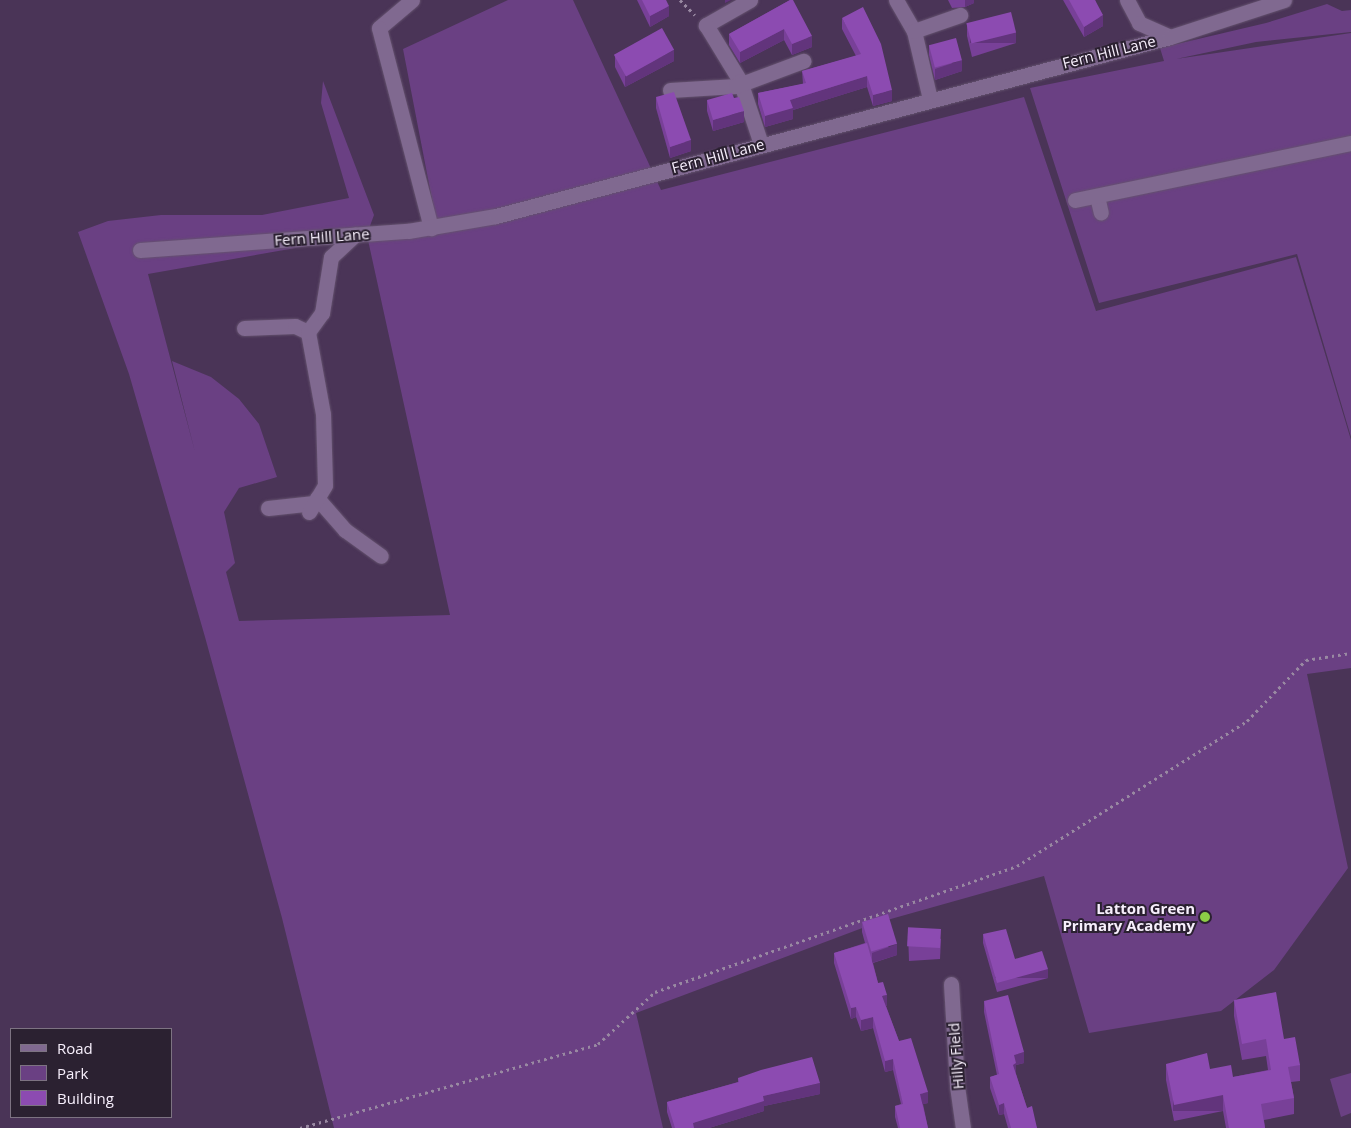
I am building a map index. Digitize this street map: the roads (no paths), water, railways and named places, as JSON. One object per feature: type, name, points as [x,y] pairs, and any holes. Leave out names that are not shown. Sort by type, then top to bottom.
[{"type":"street","points":[[412,0],[379,28],[431,228]]},
{"type":"street","points":[[750,0],[706,25],[741,84],[761,144]]},
{"type":"street","points":[[896,0],[914,31],[930,99]]},
{"type":"street","points":[[1126,0],[1139,23],[1170,37]]},
{"type":"street","name":"Fern Hill Lane","points":[[140,250],[431,228],[496,216],[930,99],[1170,37],[1284,0]]},
{"type":"street","points":[[914,31],[960,15]]},
{"type":"street","points":[[670,90],[741,84],[803,61]]},
{"type":"street","points":[[1075,200],[1351,143]]},
{"type":"street","points":[[1097,196],[1101,213]]},
{"type":"street","points":[[313,504],[324,485],[323,414],[308,332],[322,313],[331,257],[355,235]]},
{"type":"street","points":[[244,328],[295,326],[308,332]]},
{"type":"street","points":[[268,508],[313,504],[381,556]]},
{"type":"street","name":"Hilly Field","points":[[951,984],[957,1086],[963,1128]]},
{"type":"place","name":"Latton Green Primary Academy","points":[[1205,917]]}]
